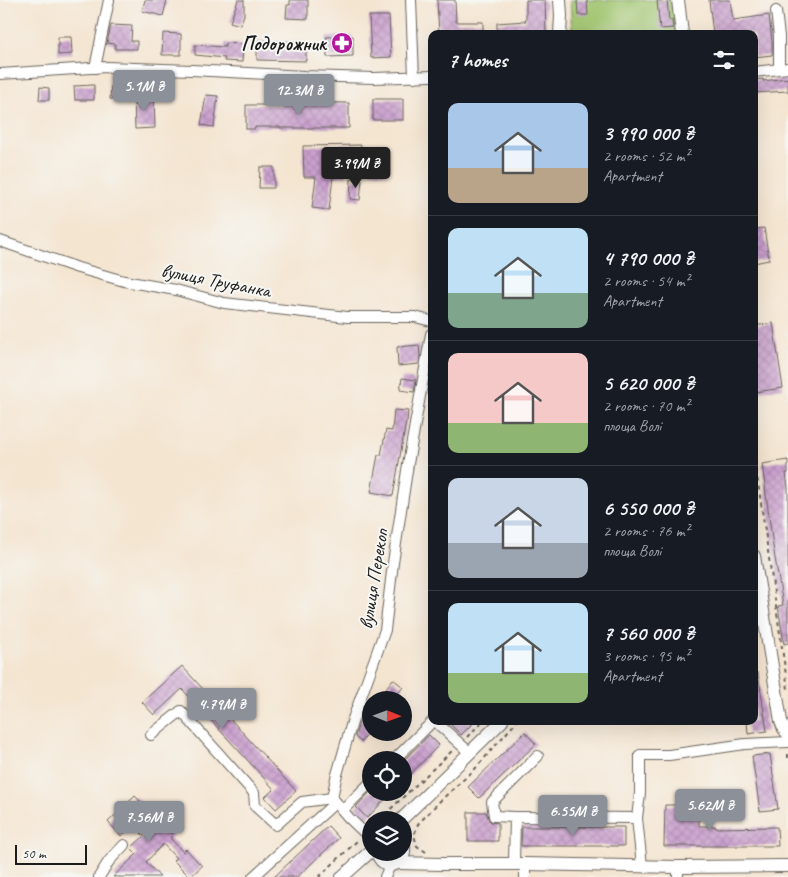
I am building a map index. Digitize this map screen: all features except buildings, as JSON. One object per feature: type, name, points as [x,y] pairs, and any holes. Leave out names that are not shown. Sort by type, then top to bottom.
[{"type":"main road","points":[[560,0],[560,30]]},
{"type":"main road","points":[[678,0],[682,30]]},
{"type":"main road","points":[[758,580],[782,721],[788,734]]},
{"type":"main road","points":[[410,811],[498,725]]},
{"type":"main road","points":[[412,852],[442,864],[642,866],[678,872],[788,866]]},
{"type":"main road","points":[[342,877],[362,858]]},
{"type":"main road","points":[[356,864],[389,867],[425,858]]},
{"type":"street","points":[[95,68],[109,0]]},
{"type":"street","points":[[411,0],[414,77]]},
{"type":"street","points":[[758,71],[783,68],[776,11]]},
{"type":"street","points":[[0,74],[95,68],[134,68],[374,78],[428,76]]},
{"type":"street","name":"вулиця Труфанка","points":[[0,241],[78,268],[224,303],[347,317],[415,318],[428,320]]},
{"type":"street","name":"вулиця Перекоп","points":[[334,800],[336,778],[353,719],[385,630],[408,464],[428,351]]},
{"type":"street","points":[[151,735],[181,711],[254,793],[255,806],[276,825],[302,802],[334,800]]},
{"type":"street","points":[[403,751],[430,725]]},
{"type":"street","points":[[439,725],[470,753]]},
{"type":"street","points":[[642,866],[637,818],[640,793],[640,755],[670,754],[744,744],[788,742]]},
{"type":"street","points":[[538,756],[492,802],[494,816],[637,818]]},
{"type":"street","points":[[343,810],[362,791]]},
{"type":"street","points":[[334,800],[362,830]]},
{"type":"street","points":[[253,877],[334,800]]},
{"type":"street","points":[[515,817],[519,864],[525,877]]},
{"type":"street","points":[[99,877],[109,861],[124,845]]},
{"type":"path","points":[[758,483],[788,689]]},
{"type":"path","points":[[389,811],[479,725]]},
{"type":"path","points":[[425,858],[417,846],[414,835],[418,824],[474,770],[513,725]]},
{"type":"path","points":[[788,754],[788,760]]},
{"type":"path","points":[[319,877],[362,841]]},
{"type":"green space","points":[[570,0],[672,0],[676,30],[572,30]]},
{"type":"place","name":"Подорожник","points":[[342,43]]}]
